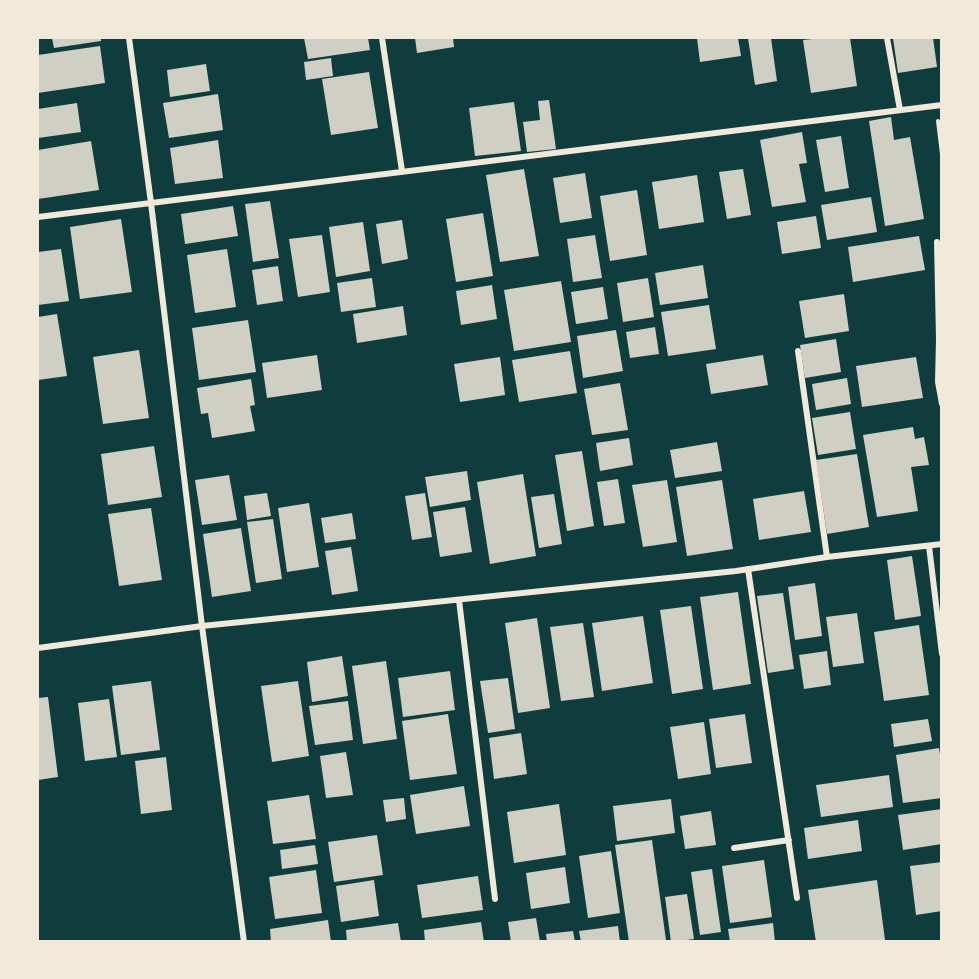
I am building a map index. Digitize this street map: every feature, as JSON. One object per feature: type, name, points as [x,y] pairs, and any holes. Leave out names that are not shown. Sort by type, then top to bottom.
[{"type":"street","points":[[129,38],[244,942]]},
{"type":"street","points":[[382,38],[402,171]]},
{"type":"street","points":[[887,38],[900,110]]},
{"type":"street","points":[[38,217],[939,105]]},
{"type":"street","points":[[937,242],[939,382],[942,404]]},
{"type":"street","points":[[798,351],[827,557]]},
{"type":"street","points":[[38,648],[202,626],[748,569],[827,557],[942,544]]},
{"type":"street","points":[[929,546],[942,654]]},
{"type":"street","points":[[748,569],[797,898]]},
{"type":"street","points":[[459,600],[495,899]]},
{"type":"street","points":[[734,848],[789,840]]},
{"type":"path","points":[[939,105],[942,153]]},
{"type":"building","points":[[52,38],[101,38],[101,41],[54,48]]},
{"type":"building","points":[[304,38],[368,38],[370,50],[308,59]]},
{"type":"building","points":[[415,38],[453,38],[454,47],[417,53]]},
{"type":"building","points":[[697,38],[738,38],[741,56],[700,62]]},
{"type":"building","points":[[748,38],[771,38],[777,81],[755,85]]},
{"type":"building","points":[[850,38],[857,86],[811,93],[803,40]]},
{"type":"building","points":[[893,38],[933,38],[937,67],[898,73]]},
{"type":"building","points":[[100,46],[105,83],[38,93],[38,55]]},
{"type":"building","points":[[331,58],[333,76],[306,80],[304,62]]},
{"type":"building","points":[[206,64],[210,91],[170,97],[167,70]]},
{"type":"building","points":[[369,72],[378,128],[331,135],[322,79]]},
{"type":"building","points":[[218,94],[223,130],[169,138],[163,103]]},
{"type":"building","points":[[549,100],[556,149],[527,152],[523,122],[540,120],[538,101]]},
{"type":"building","points":[[514,102],[521,151],[475,156],[469,108]]},
{"type":"building","points":[[77,103],[81,132],[38,138],[38,109]]},
{"type":"building","points":[[891,117],[894,140],[910,137],[924,219],[885,226],[869,121]]},
{"type":"building","points":[[802,132],[807,163],[799,164],[806,202],[772,207],[760,140]]},
{"type":"building","points":[[841,136],[849,188],[825,192],[816,140]]},
{"type":"building","points":[[218,140],[223,178],[175,184],[170,148]]},
{"type":"building","points":[[91,141],[99,190],[38,199],[38,150]]},
{"type":"building","points":[[524,169],[539,256],[500,262],[486,175]]},
{"type":"building","points":[[743,169],[751,215],[727,219],[719,172]]},
{"type":"building","points":[[585,173],[592,218],[560,223],[553,178]]},
{"type":"building","points":[[697,175],[704,222],[659,229],[652,182]]},
{"type":"building","points":[[637,190],[647,255],[610,261],[600,196]]},
{"type":"building","points":[[871,197],[877,232],[827,240],[821,205]]},
{"type":"building","points":[[270,201],[279,258],[253,262],[245,204]]},
{"type":"building","points":[[233,206],[238,236],[185,244],[181,214]]},
{"type":"building","points":[[483,213],[493,276],[456,282],[446,219]]},
{"type":"building","points":[[816,216],[821,248],[782,254],[777,222]]},
{"type":"building","points":[[121,219],[132,292],[80,299],[70,227]]},
{"type":"building","points":[[402,220],[408,259],[382,264],[376,224]]},
{"type":"building","points":[[363,222],[370,271],[336,277],[329,227]]},
{"type":"building","points":[[322,235],[330,292],[298,297],[289,239]]},
{"type":"building","points":[[595,235],[602,278],[573,282],[567,239]]},
{"type":"building","points":[[919,236],[925,270],[853,282],[848,247]]},
{"type":"building","points":[[61,249],[69,301],[38,305],[38,252]]},
{"type":"building","points":[[227,249],[236,307],[195,313],[187,255]]},
{"type":"building","points":[[703,265],[708,298],[660,305],[655,273]]},
{"type":"building","points":[[278,266],[283,301],[257,305],[252,270]]},
{"type":"building","points":[[372,278],[376,307],[341,312],[337,283]]},
{"type":"building","points":[[648,278],[654,317],[623,322],[617,283]]},
{"type":"building","points":[[561,281],[571,342],[514,351],[504,290]]},
{"type":"building","points":[[492,285],[497,319],[461,325],[456,291]]},
{"type":"building","points":[[603,287],[608,319],[576,324],[571,292]]},
{"type":"building","points":[[844,294],[849,331],[805,338],[799,301]]},
{"type":"building","points":[[709,305],[716,349],[668,356],[661,312]]},
{"type":"building","points":[[403,306],[407,335],[357,343],[353,314]]},
{"type":"building","points":[[57,314],[67,376],[38,380],[38,317]]},
{"type":"building","points":[[248,320],[256,372],[199,380],[192,328]]},
{"type":"building","points":[[655,327],[659,354],[630,358],[626,332]]},
{"type":"building","points":[[616,330],[623,371],[583,378],[577,336]]},
{"type":"building","points":[[836,339],[841,372],[805,378],[800,345]]},
{"type":"building","points":[[139,350],[149,418],[103,424],[93,357]]},
{"type":"building","points":[[570,351],[577,393],[519,402],[512,360]]},
{"type":"building","points":[[317,355],[322,390],[267,398],[262,363]]},
{"type":"building","points":[[763,355],[768,385],[711,394],[706,364]]},
{"type":"building","points":[[500,357],[505,395],[460,402],[454,364]]},
{"type":"building","points":[[916,357],[923,398],[862,407],[856,366]]},
{"type":"building","points":[[847,378],[851,404],[816,410],[812,384]]},
{"type":"building","points":[[251,379],[255,405],[250,406],[255,431],[212,438],[208,413],[201,414],[197,388]]},
{"type":"building","points":[[620,383],[628,430],[592,435],[584,389]]},
{"type":"building","points":[[850,412],[856,449],[818,455],[812,418]]},
{"type":"building","points":[[913,427],[915,439],[924,437],[929,465],[911,467],[918,511],[877,517],[863,435]]},
{"type":"building","points":[[629,438],[633,465],[600,471],[596,443]]},
{"type":"building","points":[[717,442],[722,471],[675,478],[670,450]]},
{"type":"building","points":[[154,446],[162,497],[108,505],[101,454]]},
{"type":"building","points":[[582,451],[594,526],[567,531],[555,455]]},
{"type":"building","points":[[857,454],[869,527],[827,534],[816,460]]},
{"type":"building","points":[[467,471],[471,500],[430,507],[425,477]]},
{"type":"building","points":[[523,474],[536,556],[490,564],[477,482]]},
{"type":"building","points":[[229,475],[237,520],[202,525],[195,480]]},
{"type":"building","points":[[618,479],[625,523],[604,526],[597,482]]},
{"type":"building","points":[[667,480],[677,542],[643,547],[632,485]]},
{"type":"building","points":[[722,480],[733,549],[687,556],[676,487]]},
{"type":"building","points":[[804,491],[811,532],[759,540],[753,499]]},
{"type":"building","points":[[267,493],[271,516],[247,520],[244,496]]},
{"type":"building","points":[[425,493],[432,537],[412,540],[405,496]]},
{"type":"building","points":[[554,494],[562,544],[539,548],[531,497]]},
{"type":"building","points":[[309,503],[319,567],[287,572],[278,508]]},
{"type":"building","points":[[465,507],[472,552],[440,557],[433,512]]},
{"type":"building","points":[[151,508],[162,580],[119,586],[108,514]]},
{"type":"building","points":[[352,513],[356,539],[325,543],[321,518]]},
{"type":"building","points":[[273,519],[282,579],[256,583],[247,522]]},
{"type":"building","points":[[241,528],[251,591],[212,597],[203,534]]},
{"type":"building","points":[[351,547],[358,591],[332,595],[325,551]]},
{"type":"building","points":[[912,556],[921,616],[895,620],[887,560]]},
{"type":"building","points":[[815,583],[822,636],[795,640],[788,587]]},
{"type":"building","points":[[738,592],[751,684],[713,690],[700,597]]},
{"type":"building","points":[[783,593],[794,669],[768,673],[757,596]]},
{"type":"building","points":[[691,606],[703,689],[672,694],[660,610]]},
{"type":"building","points":[[857,613],[864,663],[833,667],[826,617]]},
{"type":"building","points":[[643,616],[653,683],[602,691],[592,623]]},
{"type":"building","points":[[537,618],[550,708],[518,713],[505,623]]},
{"type":"building","points":[[583,623],[594,697],[561,701],[550,627]]},
{"type":"building","points":[[919,625],[929,695],[884,701],[874,632]]},
{"type":"building","points":[[827,651],[831,685],[804,689],[799,655]]},
{"type":"building","points":[[342,656],[348,696],[312,702],[307,662]]},
{"type":"building","points":[[386,661],[397,739],[363,744],[352,666]]},
{"type":"building","points":[[450,671],[455,710],[403,717],[398,678]]},
{"type":"building","points":[[508,678],[515,729],[488,733],[480,681]]},
{"type":"building","points":[[151,681],[160,750],[121,755],[112,686]]},
{"type":"building","points":[[298,681],[309,756],[272,762],[261,686]]},
{"type":"building","points":[[48,697],[58,777],[38,780],[38,698]]},
{"type":"building","points":[[109,699],[117,757],[85,761],[78,703]]},
{"type":"building","points":[[348,701],[353,740],[315,745],[309,706]]},
{"type":"building","points":[[448,714],[457,774],[410,780],[402,721]]},
{"type":"building","points":[[745,714],[752,763],[716,768],[709,719]]},
{"type":"building","points":[[928,719],[932,741],[894,747],[891,724]]},
{"type":"building","points":[[704,722],[711,774],[678,779],[670,727]]},
{"type":"building","points":[[521,733],[527,774],[494,779],[489,738]]},
{"type":"building","points":[[939,748],[942,767],[942,798],[903,803],[896,755]]},
{"type":"building","points":[[346,752],[353,795],[326,798],[320,756]]},
{"type":"building","points":[[166,757],[172,810],[141,814],[135,761]]},
{"type":"building","points":[[889,775],[893,807],[821,817],[816,785]]},
{"type":"building","points":[[464,786],[470,826],[416,834],[410,795]]},
{"type":"building","points":[[309,795],[316,839],[273,844],[267,801]]},
{"type":"building","points":[[404,798],[406,819],[386,822],[383,800]]},
{"type":"building","points":[[671,799],[675,833],[617,841],[613,806]]},
{"type":"building","points":[[559,804],[566,855],[514,863],[507,812]]},
{"type":"building","points":[[942,809],[942,844],[903,850],[898,815]]},
{"type":"building","points":[[711,811],[716,845],[685,849],[680,816]]},
{"type":"building","points":[[858,820],[862,851],[808,859],[804,828]]},
{"type":"building","points":[[377,835],[383,875],[334,882],[328,842]]},
{"type":"building","points":[[652,840],[666,940],[629,942],[615,845]]},
{"type":"building","points":[[315,845],[318,864],[282,869],[280,850]]},
{"type":"building","points":[[611,851],[620,913],[588,918],[579,856]]},
{"type":"building","points":[[764,860],[772,917],[730,923],[722,866]]},
{"type":"building","points":[[942,862],[942,911],[916,915],[910,866]]},
{"type":"building","points":[[565,867],[570,903],[531,909],[526,873]]},
{"type":"building","points":[[712,869],[721,932],[700,935],[691,872]]},
{"type":"building","points":[[316,870],[322,913],[275,919],[269,877]]},
{"type":"building","points":[[478,876],[483,910],[422,918],[417,885]]},
{"type":"building","points":[[374,880],[379,916],[341,922],[336,886]]},
{"type":"building","points":[[877,880],[885,940],[816,942],[808,890]]},
{"type":"building","points":[[687,894],[694,939],[671,942],[665,897]]},
{"type":"building","points":[[536,918],[540,942],[511,942],[508,922]]},
{"type":"building","points":[[328,920],[331,942],[271,942],[270,929]]},
{"type":"building","points":[[481,922],[484,942],[425,942],[424,930]]},
{"type":"building","points":[[398,923],[401,942],[347,942],[346,930]]},
{"type":"building","points":[[773,923],[775,942],[730,942],[728,929]]},
{"type":"building","points":[[618,926],[620,942],[581,942],[579,931]]},
{"type":"building","points":[[573,931],[575,942],[547,942],[546,934]]}]
